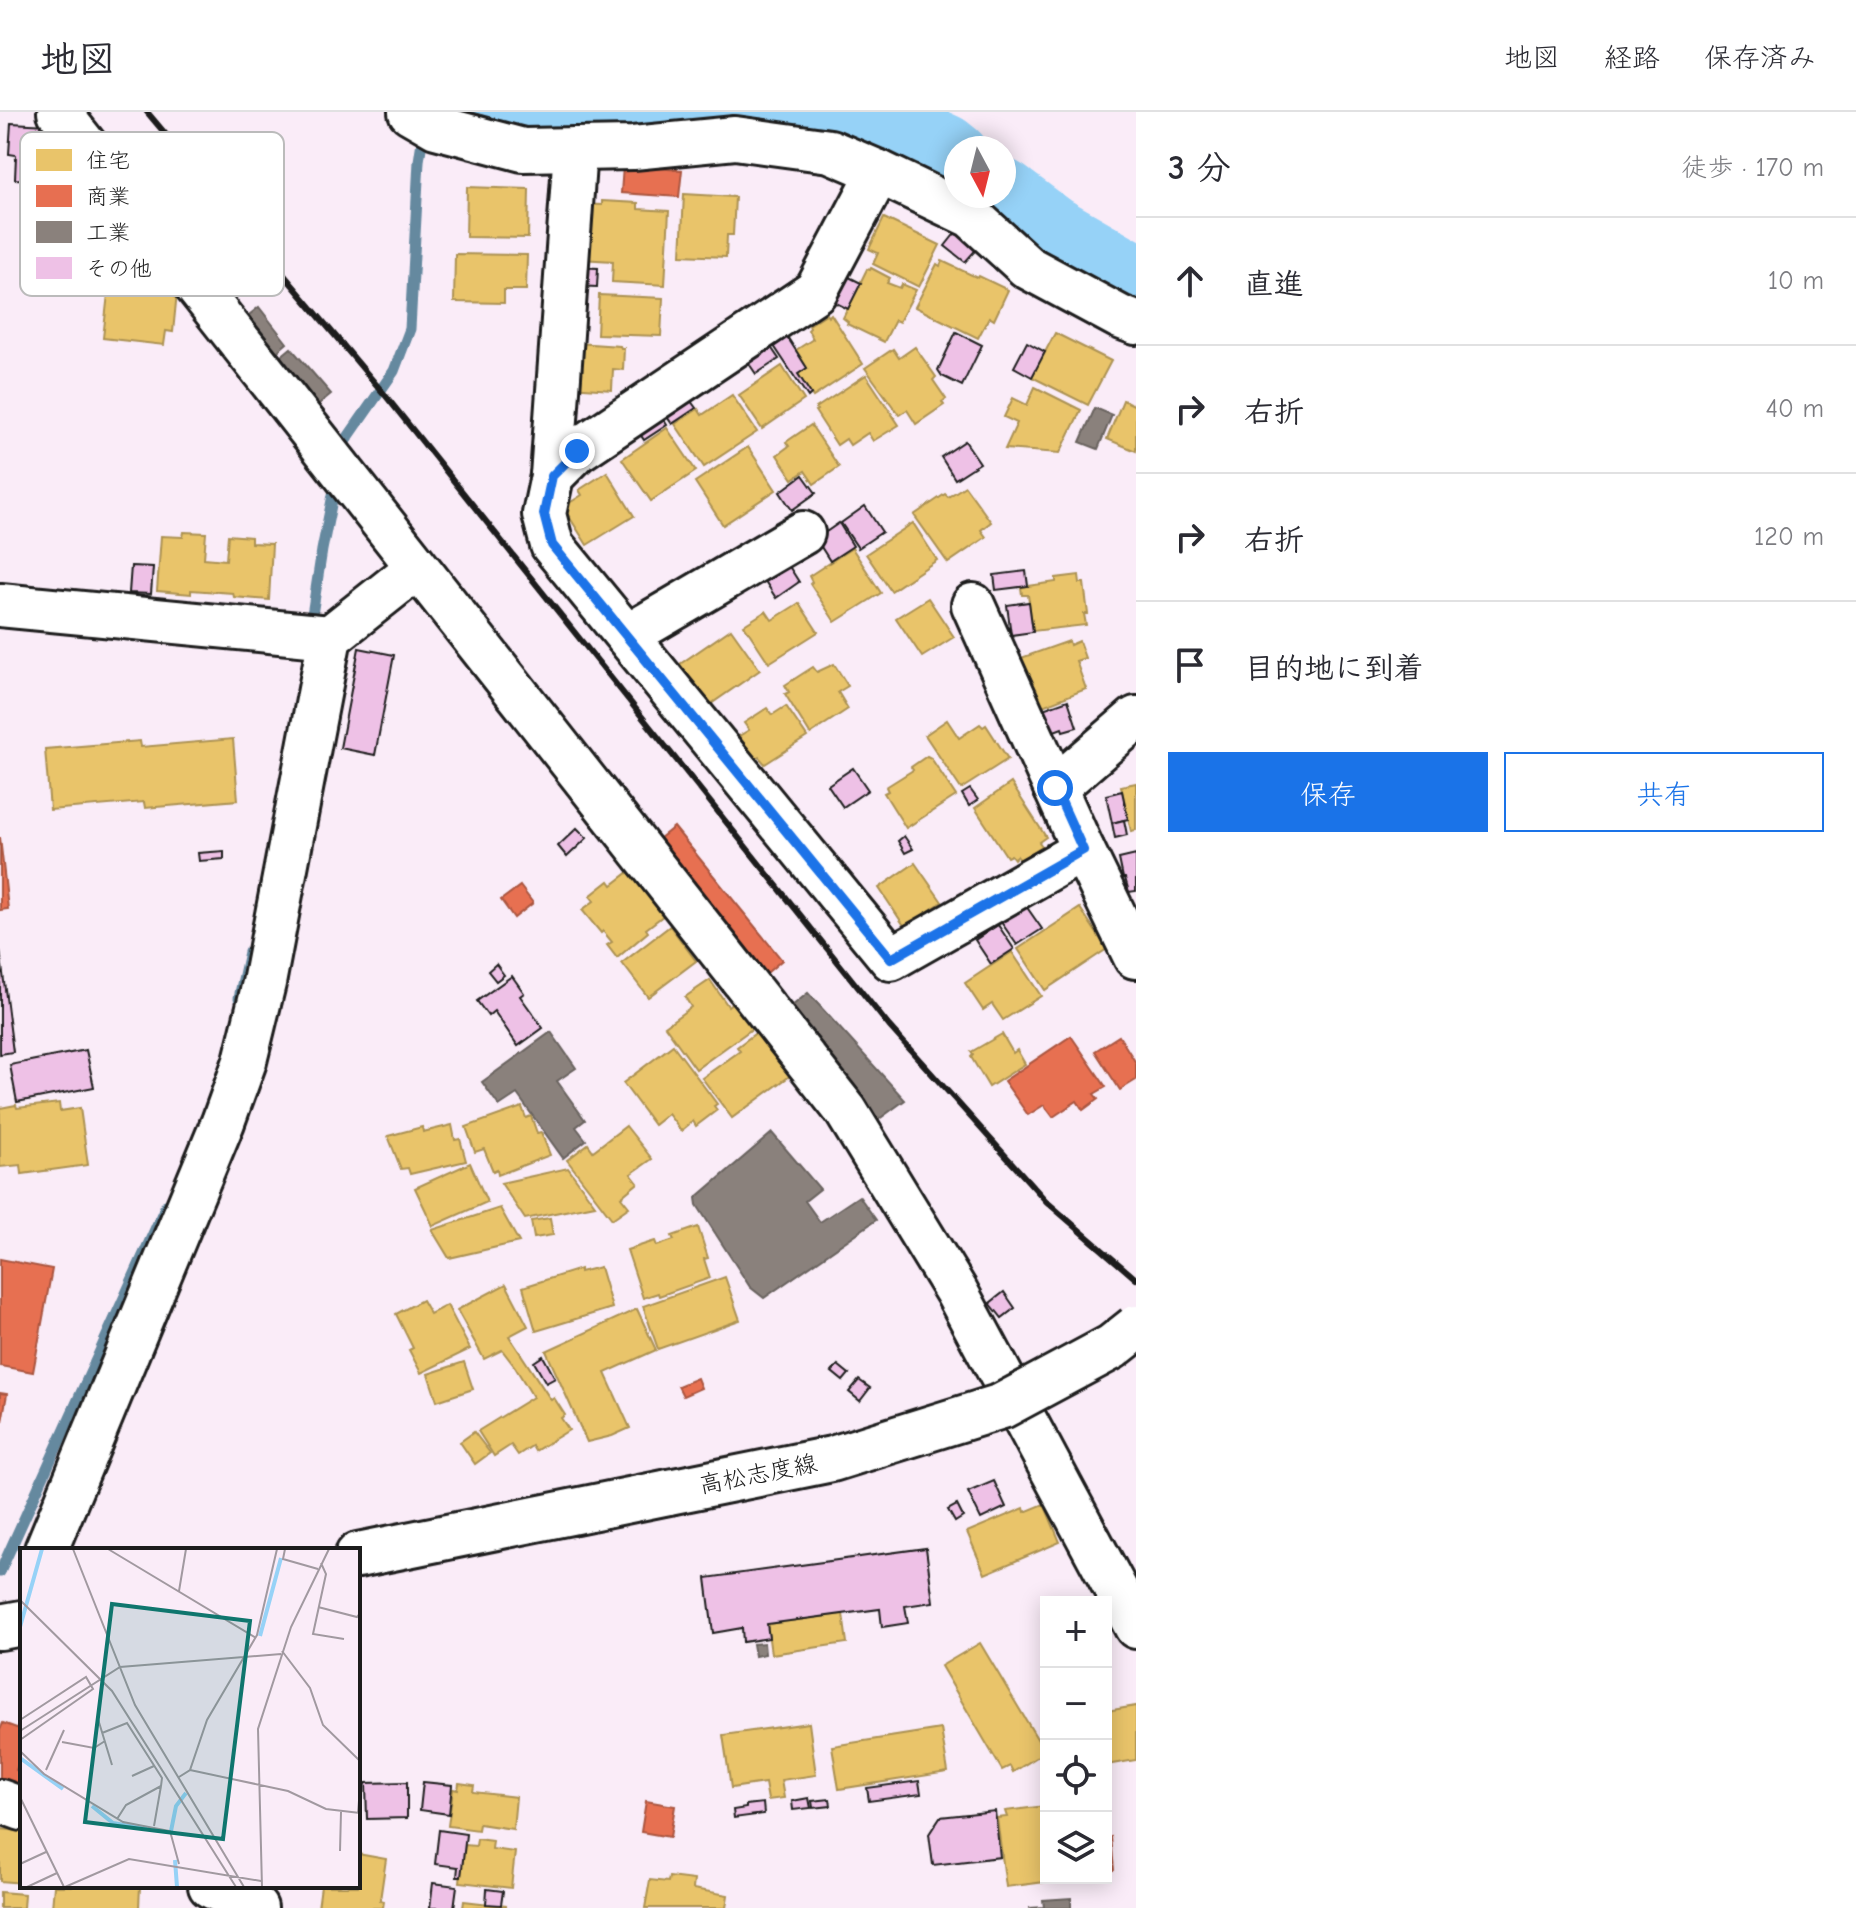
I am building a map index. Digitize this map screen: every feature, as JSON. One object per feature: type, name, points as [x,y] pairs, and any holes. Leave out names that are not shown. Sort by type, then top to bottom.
[{"type":"main road","name":"高松志度線","points":[[360,1555],[832,1459],[1002,1406],[1112,1347],[1136,1328]]},
{"type":"street","points":[[59,112],[75,132]]},
{"type":"street","points":[[410,112],[436,127],[523,150],[633,148],[735,138],[830,151],[971,216],[1027,267],[1136,323]]},
{"type":"street","points":[[575,149],[552,476],[544,514],[552,545],[891,959],[1083,850]]},
{"type":"street","points":[[552,476],[577,451],[816,291],[879,172]]},
{"type":"street","points":[[203,296],[846,1111],[956,1291],[1136,1627]]},
{"type":"street","points":[[627,636],[803,533]]},
{"type":"street","points":[[47,1548],[223,1122],[245,1061],[264,983],[330,637],[417,568]]},
{"type":"street","points":[[0,605],[330,637]]},
{"type":"street","points":[[973,605],[1083,850],[1135,957]]},
{"type":"street","points":[[1055,788],[1136,718]]},
{"type":"street","points":[[0,1801],[20,1808]]},
{"type":"street","points":[[214,1888],[256,1908]]},
{"type":"building: 住宅","points":[[467,187],[529,189],[528,238],[466,237]]},
{"type":"building: 住宅","points":[[684,194],[735,197],[733,235],[727,235],[726,257],[681,255]]},
{"type":"building: 住宅","points":[[602,201],[638,203],[638,209],[669,211],[665,285],[612,282],[613,261],[580,259],[578,204],[602,205]]},
{"type":"building: 住宅","points":[[884,218],[940,245],[919,287],[873,264],[878,253],[869,249]]},
{"type":"building: 住宅","points":[[455,254],[527,255],[526,290],[504,290],[504,303],[454,302]]},
{"type":"building: 住宅","points":[[942,261],[1008,290],[994,320],[989,317],[978,338],[915,307],[937,264],[940,266]]},
{"type":"building: 住宅","points":[[867,269],[890,278],[887,283],[900,288],[902,284],[916,290],[884,342],[847,324],[843,318]]},
{"type":"building: 住宅","points":[[599,295],[663,298],[661,336],[597,334]]},
{"type":"building: 住宅","points":[[108,296],[177,296],[173,332],[166,331],[164,345],[103,338]]},
{"type":"building: 住宅","points":[[826,314],[828,317],[831,314],[863,364],[813,397],[798,374],[807,368],[796,350],[813,339],[809,325]]},
{"type":"building: 住宅","points":[[1055,333],[1111,361],[1088,405],[1032,377]]},
{"type":"building: 住宅","points":[[576,343],[624,348],[623,370],[613,369],[612,390],[570,387]]},
{"type":"building: 住宅","points":[[915,347],[936,377],[933,380],[946,399],[942,402],[944,405],[916,424],[907,410],[899,415],[865,368],[893,349],[899,358]]},
{"type":"building: 住宅","points":[[782,366],[804,400],[762,429],[739,395]]},
{"type":"building: 住宅","points":[[866,375],[899,425],[873,441],[868,433],[850,445],[846,439],[837,445],[816,408]]},
{"type":"building: 住宅","points":[[1035,387],[1081,410],[1060,453],[1005,449],[1017,423],[1004,417],[1013,398],[1027,405]]},
{"type":"building: 住宅","points":[[732,395],[757,432],[704,467],[675,424],[698,409],[702,415]]},
{"type":"building: 住宅","points":[[1123,400],[1136,406],[1136,451],[1107,439]]},
{"type":"building: 住宅","points":[[811,425],[839,467],[814,484],[805,471],[793,479],[777,455],[789,446],[786,442]]},
{"type":"building: 住宅","points":[[667,428],[696,471],[651,501],[622,459]]},
{"type":"building: 住宅","points":[[748,447],[776,490],[723,525],[695,482]]},
{"type":"building: 住宅","points":[[607,472],[634,516],[587,545],[563,507],[582,495],[579,490]]},
{"type":"building: 住宅","points":[[965,486],[991,522],[981,530],[986,537],[948,563],[914,515],[945,494],[948,497]]},
{"type":"building: 住宅","points":[[913,523],[937,560],[891,591],[866,554]]},
{"type":"building: 住宅","points":[[184,532],[206,533],[204,558],[226,560],[228,535],[251,537],[251,543],[272,544],[269,600],[234,597],[233,593],[157,591],[161,536],[183,537]]},
{"type":"building: 住宅","points":[[852,548],[881,593],[835,622],[810,584],[809,576]]},
{"type":"building: 住宅","points":[[1079,575],[1080,583],[1084,583],[1088,614],[1084,614],[1086,625],[1033,631],[1028,595],[1022,595],[1021,587]]},
{"type":"building: 住宅","points":[[928,598],[954,637],[922,657],[896,618]]},
{"type":"building: 住宅","points":[[799,603],[818,632],[769,663],[744,625],[766,611],[772,620]]},
{"type":"building: 住宅","points":[[731,629],[760,670],[708,706],[680,664]]},
{"type":"building: 住宅","points":[[1069,641],[1070,645],[1079,641],[1085,658],[1076,661],[1086,689],[1040,707],[1021,658]]},
{"type":"building: 住宅","points":[[834,664],[848,686],[838,692],[848,709],[810,734],[785,694],[789,692],[785,685],[813,667],[817,672]]},
{"type":"building: 住宅","points":[[786,706],[807,737],[765,764],[759,757],[755,760],[739,736],[749,730],[744,723],[767,708],[772,715]]},
{"type":"building: 住宅","points":[[947,720],[959,738],[980,724],[983,727],[986,725],[1008,759],[961,789],[925,735]]},
{"type":"building: 住宅","points":[[233,739],[238,800],[145,808],[144,802],[50,810],[45,749],[140,741],[141,747]]},
{"type":"building: 住宅","points":[[927,756],[956,796],[906,828],[884,793],[888,791],[886,787],[913,770],[911,767]]},
{"type":"building: 住宅","points":[[1011,783],[1046,837],[1039,842],[1042,846],[1020,860],[1017,856],[1014,859],[1011,855],[1007,857],[975,808]]},
{"type":"building: 住宅","points":[[1136,783],[1136,830],[1131,831],[1121,786]]},
{"type":"building: 住宅","points":[[915,863],[942,902],[905,927],[879,888]]},
{"type":"building: 住宅","points":[[629,872],[664,915],[617,958],[607,945],[612,942],[582,910],[594,901],[590,896],[609,881],[612,885]]},
{"type":"building: 住宅","points":[[1080,908],[1107,949],[1045,990],[1018,949]]},
{"type":"building: 住宅","points":[[670,926],[696,961],[648,997],[622,963]]},
{"type":"building: 住宅","points":[[1012,952],[1041,996],[1003,1020],[992,1004],[983,1010],[965,983]]},
{"type":"building: 住宅","points":[[710,980],[728,1006],[734,1001],[753,1028],[696,1069],[665,1026],[691,1007],[685,997]]},
{"type":"building: 住宅","points":[[761,1029],[794,1073],[732,1118],[702,1078],[740,1051],[737,1047]]},
{"type":"building: 住宅","points":[[1002,1034],[1013,1053],[1017,1050],[1025,1064],[989,1087],[971,1052]]},
{"type":"building: 住宅","points":[[673,1045],[717,1104],[714,1106],[717,1110],[696,1126],[693,1121],[681,1131],[668,1114],[654,1125],[623,1083]]},
{"type":"building: 住宅","points":[[59,1103],[60,1111],[80,1108],[88,1165],[22,1174],[21,1165],[0,1167],[0,1108]]},
{"type":"building: 住宅","points":[[522,1107],[526,1118],[531,1116],[537,1133],[541,1132],[550,1155],[498,1175],[497,1169],[493,1171],[484,1149],[475,1152],[466,1127]]},
{"type":"building: 住宅","points":[[452,1125],[455,1140],[460,1139],[466,1161],[410,1174],[408,1168],[401,1169],[388,1136],[422,1127],[423,1132]]},
{"type":"building: 住宅","points":[[626,1126],[652,1159],[631,1174],[638,1183],[621,1197],[629,1207],[612,1219],[567,1160],[588,1144],[593,1151]]},
{"type":"building: 住宅","points":[[470,1163],[487,1202],[433,1226],[415,1188]]},
{"type":"building: 住宅","points":[[568,1168],[595,1205],[525,1219],[501,1183]]},
{"type":"building: 住宅","points":[[500,1208],[519,1242],[449,1258],[432,1230]]},
{"type":"building: 住宅","points":[[550,1218],[553,1235],[534,1238],[531,1221]]},
{"type":"building: 住宅","points":[[698,1227],[708,1258],[704,1259],[710,1278],[659,1296],[658,1293],[643,1298],[627,1250],[655,1241],[657,1246],[674,1240],[672,1236]]},
{"type":"building: 住宅","points":[[600,1267],[612,1308],[536,1331],[523,1287],[580,1269],[580,1272]]},
{"type":"building: 住宅","points":[[725,1277],[740,1320],[658,1349],[643,1306]]},
{"type":"building: 住宅","points":[[506,1284],[528,1326],[509,1336],[551,1400],[554,1398],[565,1415],[561,1418],[569,1430],[535,1451],[532,1446],[518,1455],[511,1445],[494,1456],[478,1431],[533,1397],[502,1350],[484,1359],[457,1310]]},
{"type":"building: 住宅","points":[[422,1300],[430,1314],[447,1305],[470,1349],[421,1373],[396,1314]]},
{"type":"building: 住宅","points":[[637,1309],[656,1350],[605,1373],[630,1428],[587,1442],[546,1351]]},
{"type":"building: 住宅","points":[[464,1362],[473,1389],[437,1401],[428,1374]]},
{"type":"building: 住宅","points":[[474,1432],[490,1453],[475,1464],[460,1442]]},
{"type":"building: 住宅","points":[[1044,1504],[1060,1542],[985,1574],[967,1532],[1024,1508],[1025,1512]]},
{"type":"building: 住宅","points":[[843,1614],[847,1643],[771,1654],[767,1624]]},
{"type":"building: 住宅","points":[[980,1643],[1040,1744],[1040,1755],[1013,1772],[1010,1766],[1002,1770],[941,1666]]},
{"type":"building: 住宅","points":[[1136,1706],[1136,1760],[1112,1764],[1112,1710]]},
{"type":"building: 住宅","points":[[809,1723],[816,1775],[781,1780],[784,1798],[768,1800],[765,1783],[731,1788],[723,1735]]},
{"type":"building: 住宅","points":[[941,1729],[948,1772],[839,1789],[832,1746]]},
{"type":"building: 住宅","points":[[459,1783],[474,1785],[473,1792],[516,1797],[513,1829],[479,1824],[478,1830],[448,1826],[453,1789],[458,1790]]},
{"type":"building: 住宅","points":[[1040,1807],[1040,1883],[1006,1887],[997,1818],[1007,1817],[1005,1811]]},
{"type":"building: 住宅","points":[[0,1829],[20,1831],[20,1883],[0,1881]]},
{"type":"building: 住宅","points":[[477,1839],[493,1841],[492,1849],[515,1852],[511,1888],[460,1882],[465,1845],[476,1846]]},
{"type":"building: 住宅","points":[[360,1854],[386,1859],[380,1900],[384,1901],[383,1908],[318,1908],[321,1888],[360,1888]]},
{"type":"building: 住宅","points":[[669,1877],[694,1880],[693,1889],[728,1895],[726,1908],[645,1908],[650,1880],[668,1882]]},
{"type":"building: 住宅","points":[[54,1888],[140,1888],[139,1908],[52,1908]]},
{"type":"building: 住宅","points":[[0,1892],[24,1894],[23,1908],[0,1908]]},
{"type":"building: 住宅","points":[[464,1901],[506,1906],[506,1908],[463,1908]]},
{"type":"building: 商業","points":[[623,166],[682,170],[679,197],[621,193]]},
{"type":"building: 商業","points":[[674,827],[782,960],[762,977],[654,843]]},
{"type":"building: 商業","points":[[0,837],[8,909],[0,910]]},
{"type":"building: 商業","points":[[520,886],[533,903],[514,918],[501,900]]},
{"type":"building: 商業","points":[[1071,1036],[1106,1087],[1094,1094],[1098,1099],[1083,1110],[1077,1101],[1053,1117],[1044,1105],[1028,1115],[1004,1081]]},
{"type":"building: 商業","points":[[1119,1036],[1136,1063],[1136,1080],[1120,1090],[1095,1051]]},
{"type":"building: 商業","points":[[0,1259],[52,1269],[33,1372],[0,1366]]},
{"type":"building: 商業","points":[[697,1378],[701,1388],[683,1396],[678,1386]]},
{"type":"building: 商業","points":[[0,1393],[7,1394],[0,1433]]},
{"type":"building: 商業","points":[[3,1723],[20,1729],[20,1759],[16,1770],[20,1772],[20,1791],[0,1784],[0,1730]]},
{"type":"building: 商業","points":[[646,1801],[675,1806],[670,1837],[641,1832]]},
{"type":"building: 工業","points":[[259,307],[287,343],[273,355],[244,319]]},
{"type":"building: 工業","points":[[291,348],[331,394],[315,407],[275,361]]},
{"type":"building: 工業","points":[[1095,408],[1112,415],[1098,449],[1080,442]]},
{"type":"building: 工業","points":[[808,993],[905,1100],[871,1125],[786,1011]]},
{"type":"building: 工業","points":[[551,1032],[576,1068],[557,1081],[585,1120],[576,1127],[586,1140],[563,1158],[517,1094],[499,1106],[482,1082]]},
{"type":"building: 工業","points":[[772,1133],[820,1189],[805,1201],[820,1222],[859,1196],[876,1220],[764,1298],[750,1287],[697,1205],[696,1198]]},
{"type":"building: 工業","points":[[764,1643],[765,1654],[755,1656],[753,1644]]},
{"type":"building: 工業","points":[[1071,1898],[1071,1908],[1029,1908],[1044,1907],[1043,1900]]},
{"type":"building: その他","points":[[11,123],[48,125],[54,132],[20,132],[20,179],[15,179],[16,155],[9,154]]},
{"type":"building: その他","points":[[961,226],[982,243],[965,262],[945,246]]},
{"type":"building: その他","points":[[575,267],[598,268],[597,287],[574,286]]},
{"type":"building: その他","points":[[839,272],[861,283],[848,309],[826,298]]},
{"type":"building: その他","points":[[779,324],[807,368],[798,374],[811,394],[808,397],[766,334]]},
{"type":"building: その他","points":[[956,332],[982,345],[962,386],[942,376],[938,370]]},
{"type":"building: その他","points":[[764,337],[779,359],[756,374],[741,352]]},
{"type":"building: その他","points":[[1027,342],[1045,352],[1032,377],[1014,367]]},
{"type":"building: その他","points":[[682,389],[696,408],[672,424],[659,405]]},
{"type":"building: その他","points":[[655,406],[667,425],[644,440],[632,422]]},
{"type":"building: その他","points":[[965,441],[980,463],[955,479],[941,457]]},
{"type":"building: その他","points":[[803,475],[816,493],[792,510],[780,492]]},
{"type":"building: その他","points":[[865,506],[882,532],[858,548],[841,523]]},
{"type":"building: その他","points":[[839,523],[853,546],[830,561],[816,539]]},
{"type":"building: その他","points":[[785,560],[799,582],[776,598],[761,575]]},
{"type":"building: その他","points":[[131,566],[153,567],[151,594],[129,593]]},
{"type":"building: その他","points":[[1026,571],[1028,586],[996,590],[994,575]]},
{"type":"building: その他","points":[[1029,602],[1033,632],[1011,635],[1007,605]]},
{"type":"building: その他","points":[[359,648],[394,655],[375,755],[340,748]]},
{"type":"building: その他","points":[[1068,700],[1077,727],[1049,733],[1040,710]]},
{"type":"building: その他","points":[[853,768],[868,790],[843,807],[828,785]]},
{"type":"building: その他","points":[[970,789],[978,800],[969,806],[962,794]]},
{"type":"building: その他","points":[[1122,791],[1128,819],[1112,823],[1106,795]]},
{"type":"building: その他","points":[[1124,820],[1127,835],[1115,838],[1112,823]]},
{"type":"building: その他","points":[[577,828],[587,838],[567,857],[558,846]]},
{"type":"building: その他","points":[[904,836],[913,849],[905,853],[898,841]]},
{"type":"building: その他","points":[[224,851],[224,859],[199,861],[198,853]]},
{"type":"building: その他","points":[[1136,855],[1136,891],[1129,892],[1119,859]]},
{"type":"building: その他","points":[[1026,906],[1042,929],[1017,945],[1001,922]]},
{"type":"building: その他","points":[[998,925],[1014,949],[991,964],[975,940]]},
{"type":"building: その他","points":[[0,950],[13,1052],[0,1054]]},
{"type":"building: その他","points":[[496,964],[504,975],[496,981],[488,971]]},
{"type":"building: その他","points":[[512,976],[524,993],[520,996],[543,1028],[518,1046],[494,1011],[488,1016],[477,1001]]},
{"type":"building: その他","points":[[86,1050],[94,1087],[17,1102],[10,1065]]},
{"type":"building: その他","points":[[1004,1292],[1015,1308],[1002,1318],[990,1303]]},
{"type":"building: その他","points":[[543,1356],[555,1378],[546,1383],[534,1362]]},
{"type":"building: その他","points":[[838,1365],[849,1374],[843,1381],[832,1372]]},
{"type":"building: その他","points":[[859,1380],[870,1388],[860,1401],[849,1392]]},
{"type":"building: その他","points":[[994,1481],[1006,1507],[981,1519],[968,1492]]},
{"type":"building: その他","points":[[957,1505],[963,1517],[955,1522],[948,1510]]},
{"type":"building: その他","points":[[926,1548],[933,1602],[905,1606],[908,1623],[882,1627],[880,1609],[767,1624],[769,1638],[743,1642],[742,1628],[713,1633],[706,1578]]},
{"type":"building: その他","points":[[919,1781],[921,1794],[869,1801],[867,1788]]},
{"type":"building: その他","points":[[407,1782],[407,1818],[367,1819],[366,1783]]},
{"type":"building: その他","points":[[423,1782],[452,1785],[449,1814],[420,1810]]},
{"type":"building: その他","points":[[809,1798],[811,1808],[793,1810],[792,1801]]},
{"type":"building: その他","points":[[830,1799],[831,1806],[813,1808],[812,1801]]},
{"type":"building: その他","points":[[763,1803],[764,1814],[734,1818],[733,1810]]},
{"type":"building: その他","points":[[995,1811],[1000,1857],[933,1865],[929,1834],[940,1817]]},
{"type":"building: その他","points":[[439,1830],[466,1834],[461,1877],[457,1877],[458,1867],[435,1864]]},
{"type":"building: その他","points":[[433,1883],[457,1886],[454,1908],[430,1908]]},
{"type":"building: その他","points":[[487,1889],[503,1891],[501,1905],[486,1904]]},
{"type":"waterway","points":[[489,112],[512,116],[622,121],[707,112]]},
{"type":"waterway","points":[[717,112],[866,120],[906,129],[944,146]]},
{"type":"waterway","points":[[341,455],[344,443],[394,371],[410,329],[419,161],[424,128]]},
{"type":"waterway","points":[[1016,201],[1054,229],[1136,276]]},
{"type":"waterway","points":[[310,628],[336,480]]},
{"type":"waterway","points":[[239,998],[249,952]]},
{"type":"waterway","points":[[0,1572],[166,1205]]},
{"type":"railway","points":[[147,112],[164,132]]},
{"type":"railway","points":[[284,275],[385,395],[889,1026],[1047,1202],[1136,1279]]},
{"type":"route","points":[[577,451],[552,476],[544,514],[552,545],[891,959],[1083,850],[1055,788]]}]
